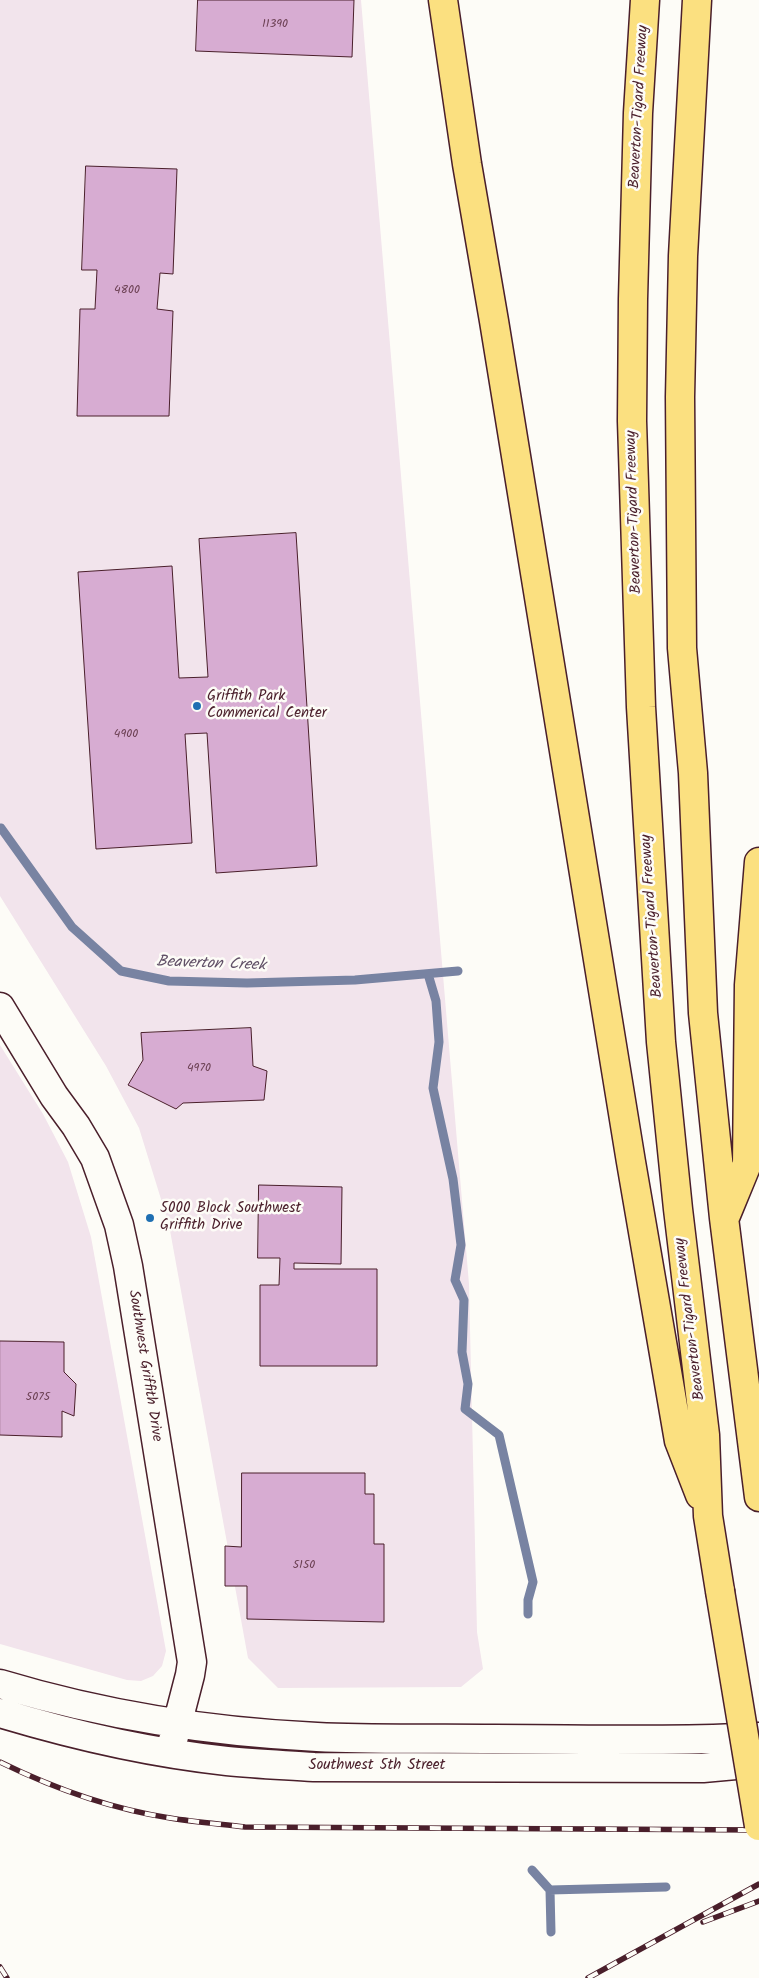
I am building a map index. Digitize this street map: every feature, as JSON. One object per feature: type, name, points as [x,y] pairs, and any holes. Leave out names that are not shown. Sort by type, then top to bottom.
[{"type":"highway","points":[[443,0],[467,164],[679,1440],[708,1516]]},
{"type":"highway","name":"Beaverton-Tigard Freeway","points":[[645,0],[638,113],[632,355],[640,707],[661,1042],[678,1209],[705,1435],[708,1516],[759,1826]]},
{"type":"highway","points":[[697,0],[683,265],[680,397],[682,648],[693,772],[703,1013],[724,1218],[759,1497]]},
{"type":"highway","points":[[724,1218],[747,1164],[749,985],[759,862]]},
{"type":"street","name":"Southwest Griffith Drive","points":[[0,1007],[54,1096],[76,1126],[95,1158],[119,1225],[134,1303],[192,1662],[170,1752]]},
{"type":"street","name":"Southwest 5th Street","points":[[0,1684],[93,1708],[176,1724],[244,1732],[318,1737],[680,1739],[759,1736]]},
{"type":"street","name":"Southwest 5th Street","points":[[0,1713],[59,1730],[170,1752],[226,1761],[314,1767],[703,1768],[759,1763]]},
{"type":"shaded area","points":[[0,0],[361,0],[469,1284],[477,1632],[483,1669],[461,1687],[278,1688],[248,1658],[169,1225],[139,1128],[106,1066],[0,896]]},
{"type":"shaded area","points":[[0,1045],[43,1114],[68,1162],[91,1237],[166,1651],[162,1666],[153,1676],[141,1681],[127,1680],[0,1644]]},
{"type":"building","points":[[198,0],[354,0],[352,57],[196,51]]},
{"type":"building","points":[[86,166],[177,169],[173,274],[160,273],[157,309],[173,311],[169,416],[77,416],[80,309],[95,309],[97,270],[82,270]]},
{"type":"building","name":"Griffith Park Commerical Center","points":[[296,533],[317,866],[216,873],[207,733],[185,734],[192,843],[96,849],[78,572],[172,566],[179,678],[208,677],[199,539]]},
{"type":"building","points":[[251,1028],[253,1066],[267,1071],[264,1100],[183,1103],[176,1109],[128,1085],[143,1060],[141,1033]]},
{"type":"building","points":[[259,1185],[342,1187],[341,1264],[294,1263],[294,1269],[377,1269],[377,1366],[260,1366],[260,1285],[279,1285],[280,1258],[258,1258]]},
{"type":"building","points":[[0,1341],[64,1342],[64,1372],[76,1384],[74,1416],[62,1411],[62,1437],[0,1435]]},
{"type":"building","points":[[242,1473],[365,1473],[365,1494],[374,1494],[374,1544],[384,1544],[384,1622],[247,1619],[247,1586],[225,1586],[225,1546],[241,1547]]},
{"type":"waterway","name":"Beaverton Creek","points":[[1,828],[72,927],[121,971],[169,981],[247,983],[355,980],[458,971]]},
{"type":"waterway","points":[[428,974],[436,1001],[439,1042],[433,1088],[453,1179],[461,1245],[455,1280],[464,1300],[462,1352],[468,1384],[465,1409],[499,1435],[533,1582],[528,1600],[528,1614]]},
{"type":"waterway","points":[[532,1870],[550,1890],[551,1932]]},
{"type":"waterway","points":[[550,1890],[666,1887]]},
{"type":"railway","points":[[0,1762],[62,1789],[126,1809],[179,1819],[245,1827],[759,1830]]},
{"type":"railway","points":[[588,1978],[759,1884]]},
{"type":"railway","points":[[703,1922],[759,1901]]},
{"type":"railway","points":[[0,1967],[7,1978]]},
{"type":"place","name":"Griffith Park Commerical Center","points":[[197,706]]},
{"type":"place","name":"5000 Block Southwest Griffith Drive","points":[[150,1218]]}]
